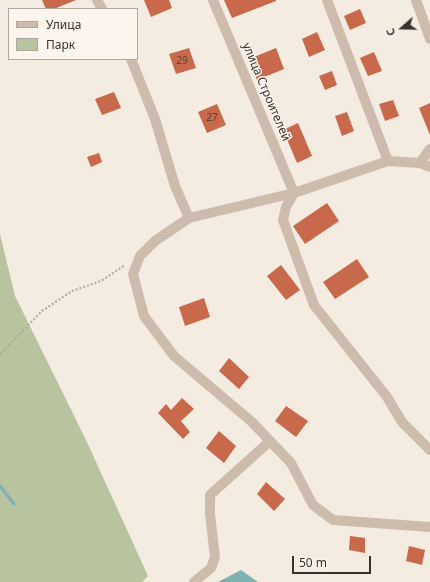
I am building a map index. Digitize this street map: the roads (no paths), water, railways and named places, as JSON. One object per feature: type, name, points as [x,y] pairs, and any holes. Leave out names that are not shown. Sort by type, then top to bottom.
[{"type":"street","name":"улица Строителей","points":[[213,0],[294,193]]},
{"type":"street","points":[[327,0],[388,161]]},
{"type":"street","points":[[416,0],[430,39]]},
{"type":"street","points":[[131,60],[155,119],[175,186],[189,218]]},
{"type":"street","points":[[420,163],[430,149]]},
{"type":"street","points":[[430,167],[420,163],[388,161],[294,193],[189,218],[155,241],[140,256],[133,274],[144,316],[174,356],[252,422],[270,440],[291,463],[314,505],[333,520],[430,527]]},
{"type":"street","points":[[294,193],[286,207],[283,220],[314,305],[388,397],[402,422],[430,450]]},
{"type":"street","points":[[194,582],[211,568],[215,557],[210,514],[210,495],[270,440]]},
{"type":"water","points":[[241,570],[258,582],[218,582]]},
{"type":"waterway","points":[[0,486],[14,504]]}]
